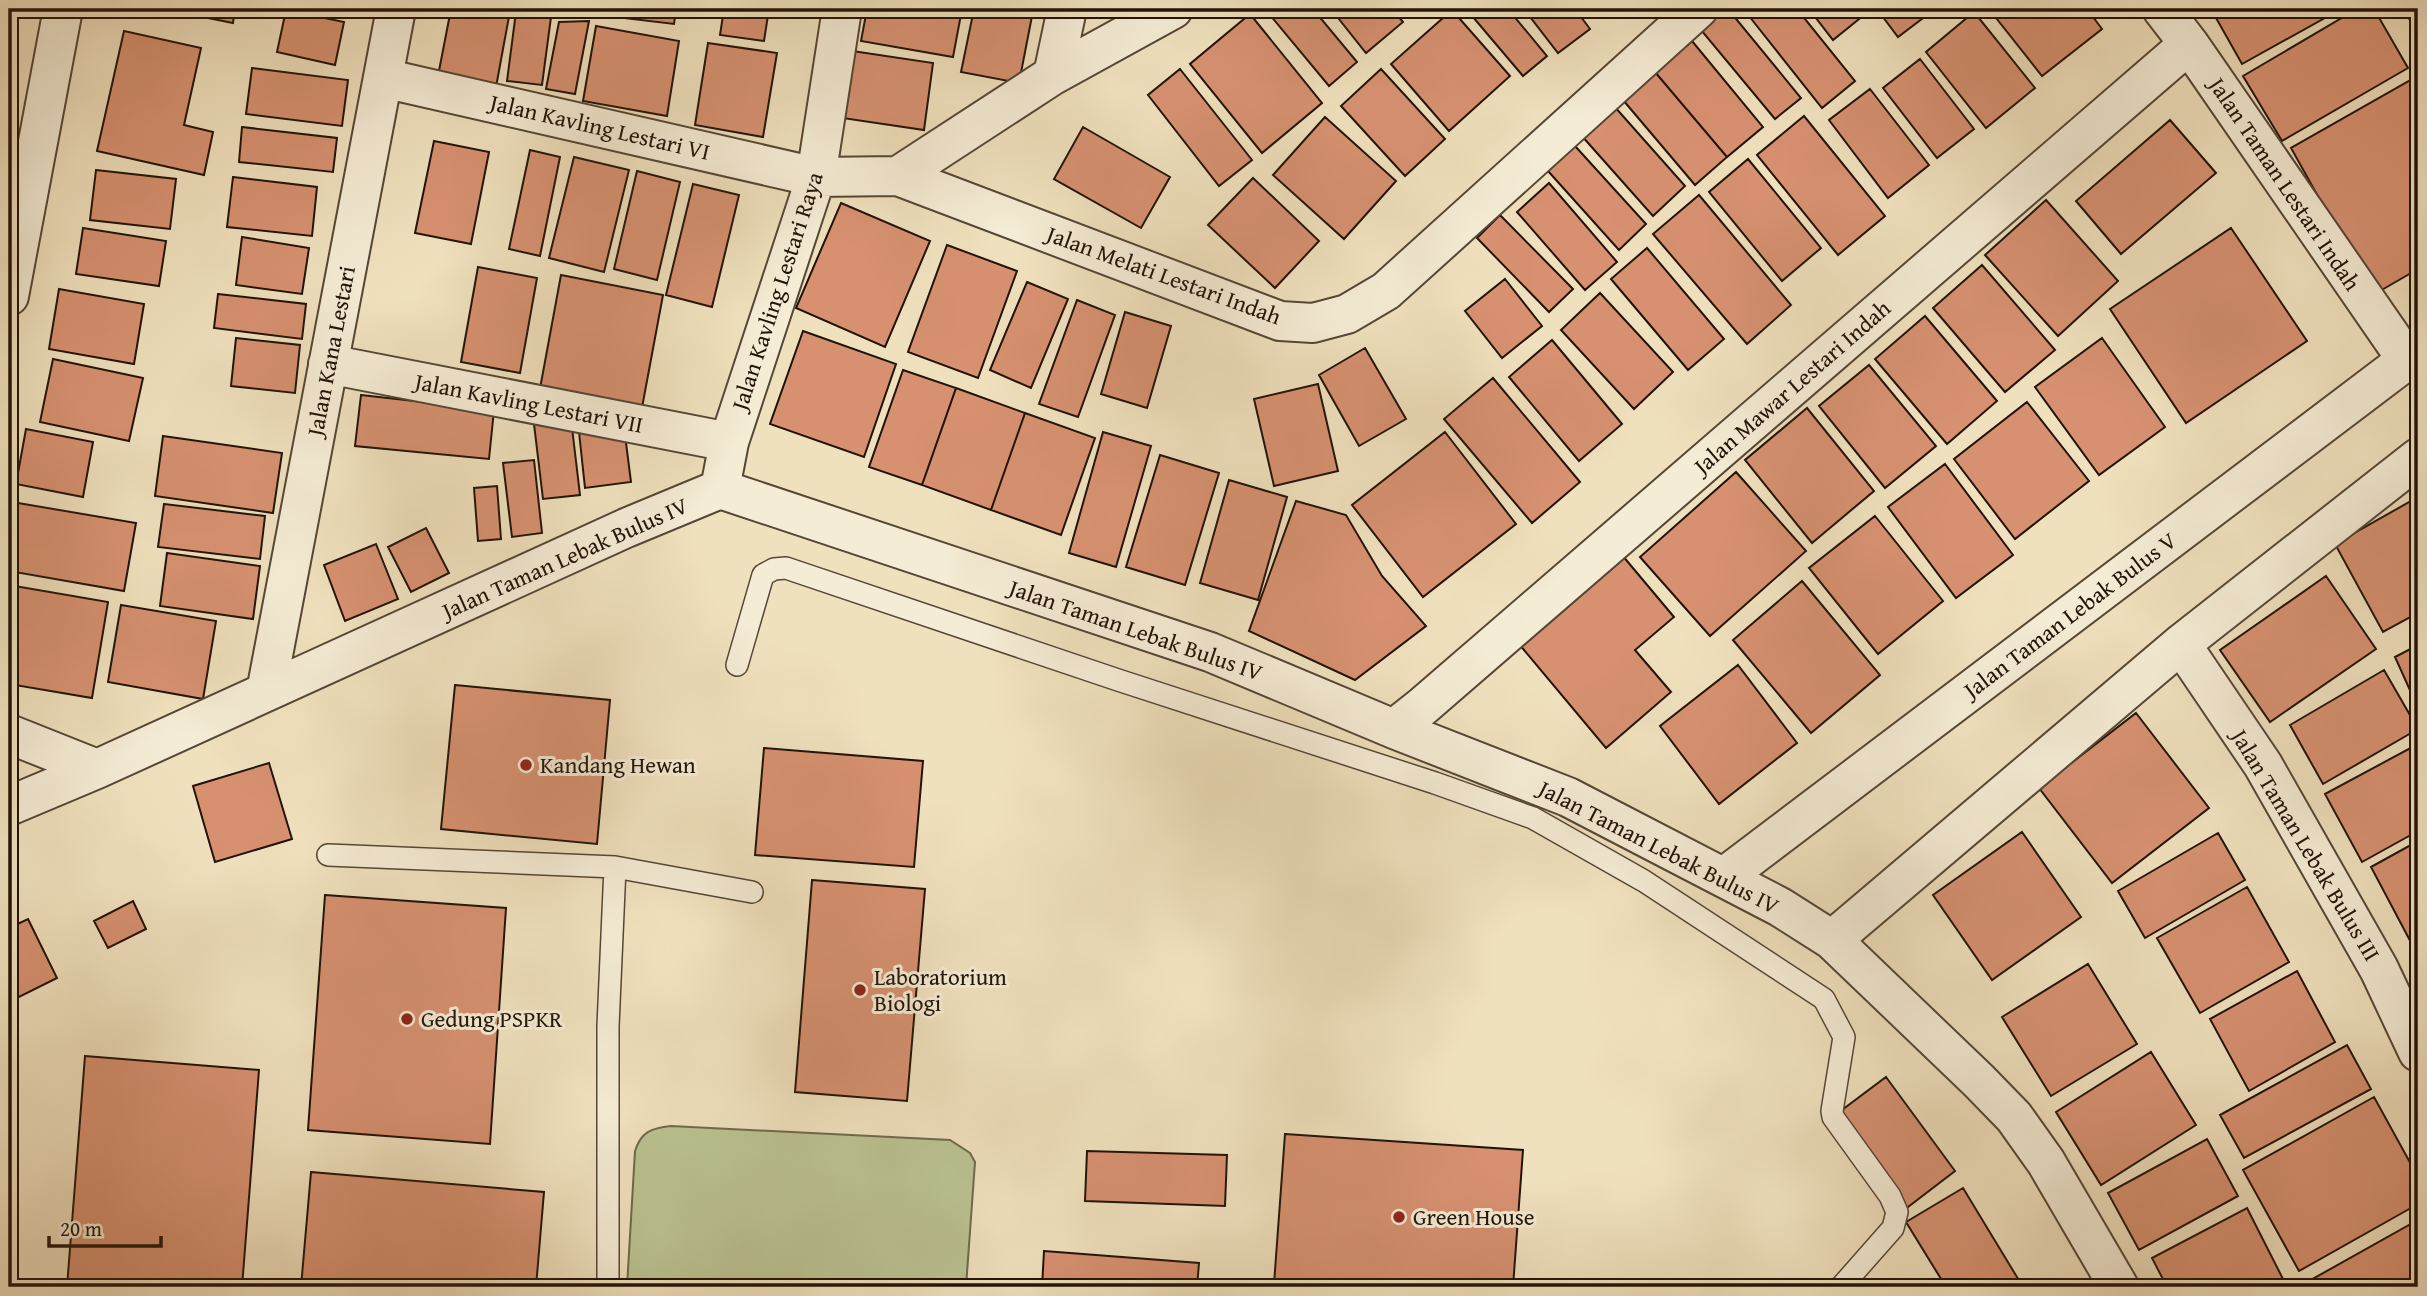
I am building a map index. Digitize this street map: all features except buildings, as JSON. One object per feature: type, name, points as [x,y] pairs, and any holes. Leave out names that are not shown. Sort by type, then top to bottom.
[{"type":"street","points":[[9,296],[63,9]]},
{"type":"street","name":"Jalan Kana Lestari","points":[[266,692],[396,9]]},
{"type":"street","name":"Jalan Kavling Lestari Raya","points":[[720,489],[729,442],[816,177],[842,9]]},
{"type":"street","points":[[1053,75],[1068,9]]},
{"type":"street","points":[[898,176],[1053,75],[1173,9]]},
{"type":"street","name":"Jalan Melati Lestari Indah","points":[[816,177],[898,176],[1280,321],[1313,323],[1347,314],[1386,291],[1698,9]]},
{"type":"street","name":"Jalan Taman Lestari Indah","points":[[2162,9],[2412,357]]},
{"type":"street","name":"Jalan Mawar Lestari Indah","points":[[1394,729],[2189,44]]},
{"type":"street","name":"Jalan Kavling Lestari VI","points":[[383,78],[816,177]]},
{"type":"street","name":"Jalan Taman Lebak Bulus V","points":[[1724,877],[2412,357]]},
{"type":"street","name":"Jalan Kavling Lestari VII","points":[[328,364],[729,442]]},
{"type":"street","points":[[1832,940],[2181,644],[2418,458]]},
{"type":"street","name":"Jalan Taman Lebak Bulus IV","points":[[9,806],[626,528],[720,489],[1210,652],[1567,797],[1724,877],[1832,940],[2014,1117],[2046,1162],[2119,1287]]},
{"type":"street","name":"Jalan Taman Lebak Bulus III","points":[[2181,644],[2263,765],[2379,969],[2418,1052]]},
{"type":"street","points":[[9,734],[96,769]]},
{"type":"lane","points":[[737,665],[763,575],[774,569],[786,568],[1105,676],[1435,783],[1544,824],[1644,881],[1824,999],[1844,1037],[1833,1117],[1890,1196],[1897,1212],[1893,1228],[1841,1287]]},
{"type":"lane","points":[[328,856],[615,867],[752,892]]},
{"type":"lane","points":[[608,1287],[608,1026],[615,867]]},
{"type":"green space","points":[[671,1126],[950,1140],[970,1153],[975,1162],[966,1287],[627,1287],[635,1151],[640,1139],[648,1132]]},
{"type":"place","name":"Kandang Hewan","points":[[526,765]]},
{"type":"place","name":"Laboratorium Biologi","points":[[860,990]]},
{"type":"place","name":"Gedung PSPKR","points":[[407,1019]]},
{"type":"place","name":"Green House","points":[[1399,1217]]}]
